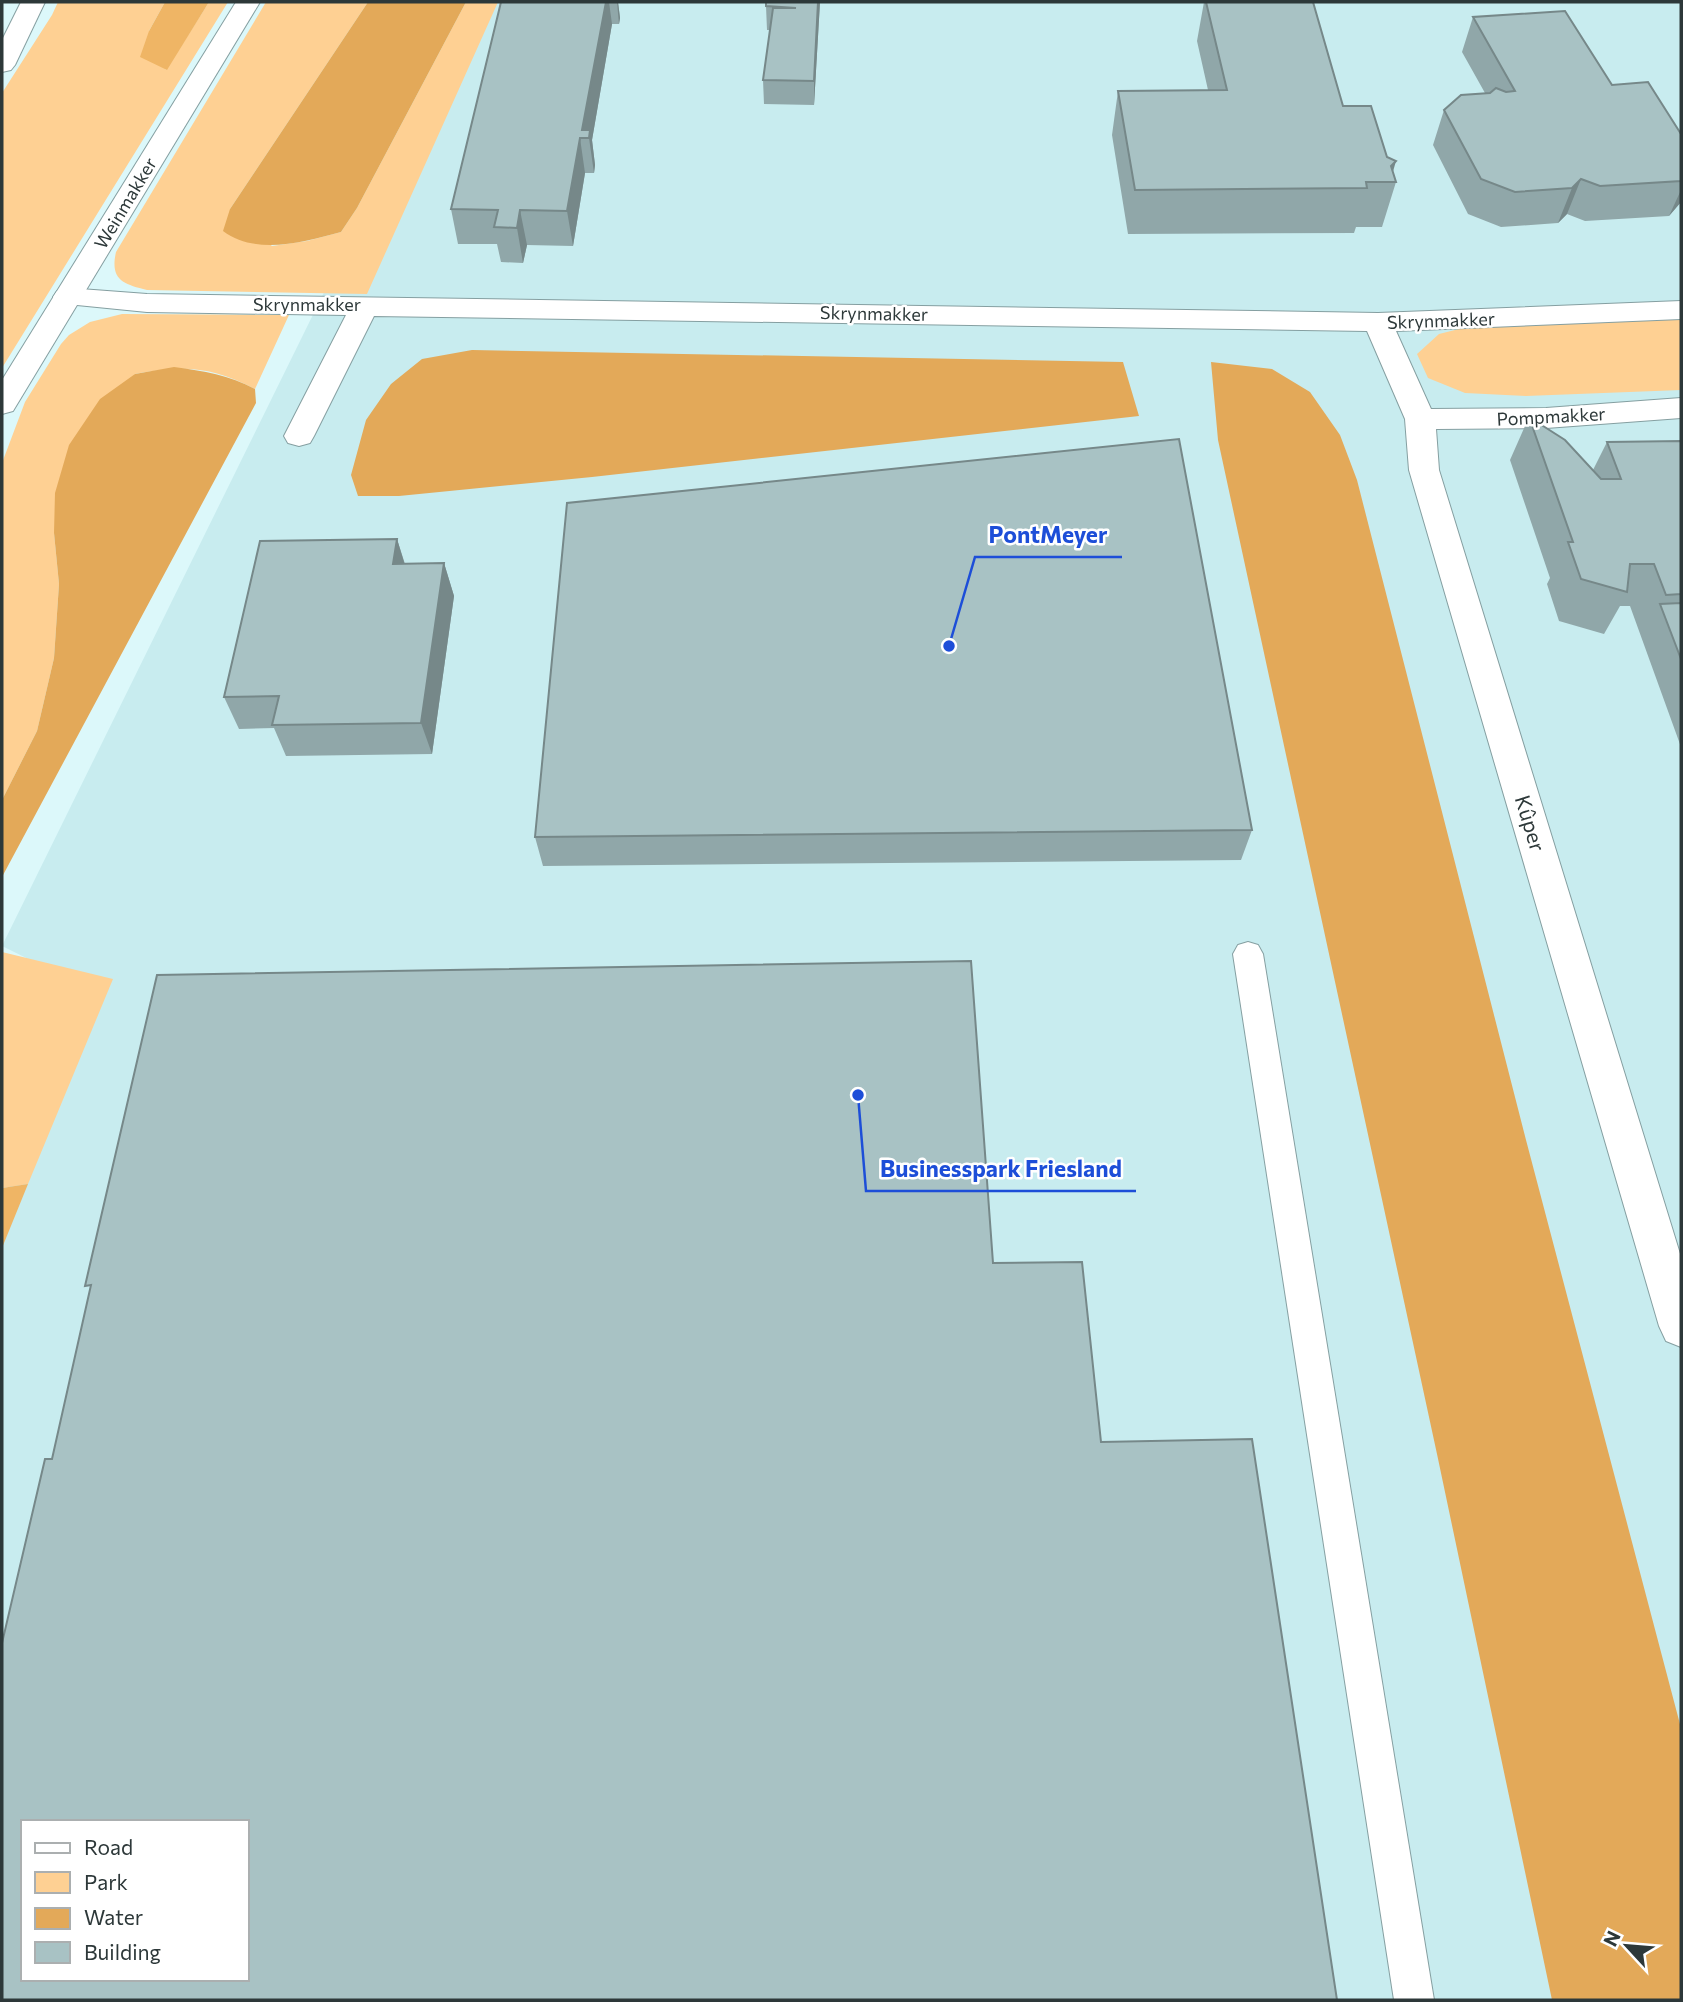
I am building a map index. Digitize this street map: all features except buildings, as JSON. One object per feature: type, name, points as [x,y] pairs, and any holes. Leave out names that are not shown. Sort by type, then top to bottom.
[{"type":"main road","points":[[2,65],[33,2]]},
{"type":"main road","name":"Weinmakker","points":[[2,404],[248,2]]},
{"type":"main road","name":"Skrynmakker","points":[[67,297],[147,303],[365,304],[1378,322],[1681,310]]},
{"type":"main road","points":[[299,436],[365,304]]},
{"type":"main road","name":"Kûper","points":[[1378,322],[1420,419],[1424,470],[1681,1326]]},
{"type":"main road","name":"Pompmakker","points":[[1420,419],[1546,418],[1681,408]]},
{"type":"lane","points":[[1248,954],[1414,2000]]},
{"type":"shaded area","points":[[165,2],[209,2],[167,70],[140,57],[149,31]]},
{"type":"shaded area","points":[[492,2],[1681,2],[1681,2000],[2,2000],[2,1211],[69,979],[2,946],[402,134]]},
{"type":"shaded area","points":[[28,1184],[2,1248],[2,1188]]},
{"type":"green space","points":[[58,2],[165,2],[149,31],[166,70],[209,2],[228,2],[2,368],[2,93]]},
{"type":"green space","points":[[266,2],[368,2],[230,209],[272,246],[341,232],[357,208],[466,2],[498,2],[367,294],[147,290],[131,285],[117,274],[116,252]]},
{"type":"green space","points":[[122,314],[289,315],[255,389],[224,376],[196,370],[168,369],[135,374],[54,533],[59,584],[54,658],[37,731],[2,800],[2,463],[25,402],[61,344],[69,335],[90,322]]},
{"type":"green space","points":[[1681,319],[1681,390],[1526,396],[1465,393],[1428,378],[1417,354],[1439,334],[1487,322]]},
{"type":"green space","points":[[2,952],[113,979],[28,1184],[2,1188]]},
{"type":"water","points":[[368,2],[466,2],[357,208],[341,232],[280,245],[236,239],[223,231],[230,209]]},
{"type":"water","points":[[472,350],[1123,362],[1139,416],[592,477],[399,496],[358,496],[351,475],[366,420],[391,384],[422,359]]},
{"type":"water","points":[[1211,362],[1272,369],[1310,392],[1340,435],[1357,480],[1526,1140],[1681,1728],[1681,2000],[1552,2000],[1218,440]]},
{"type":"water","points":[[174,367],[236,380],[255,389],[256,403],[2,877],[2,800],[37,731],[54,658],[59,584],[54,533],[55,493],[69,445],[100,399],[135,374]]},
{"type":"place","name":"PontMeyer","points":[[949,646]]},
{"type":"place","name":"Businesspark Friesland","points":[[858,1095]]}]
